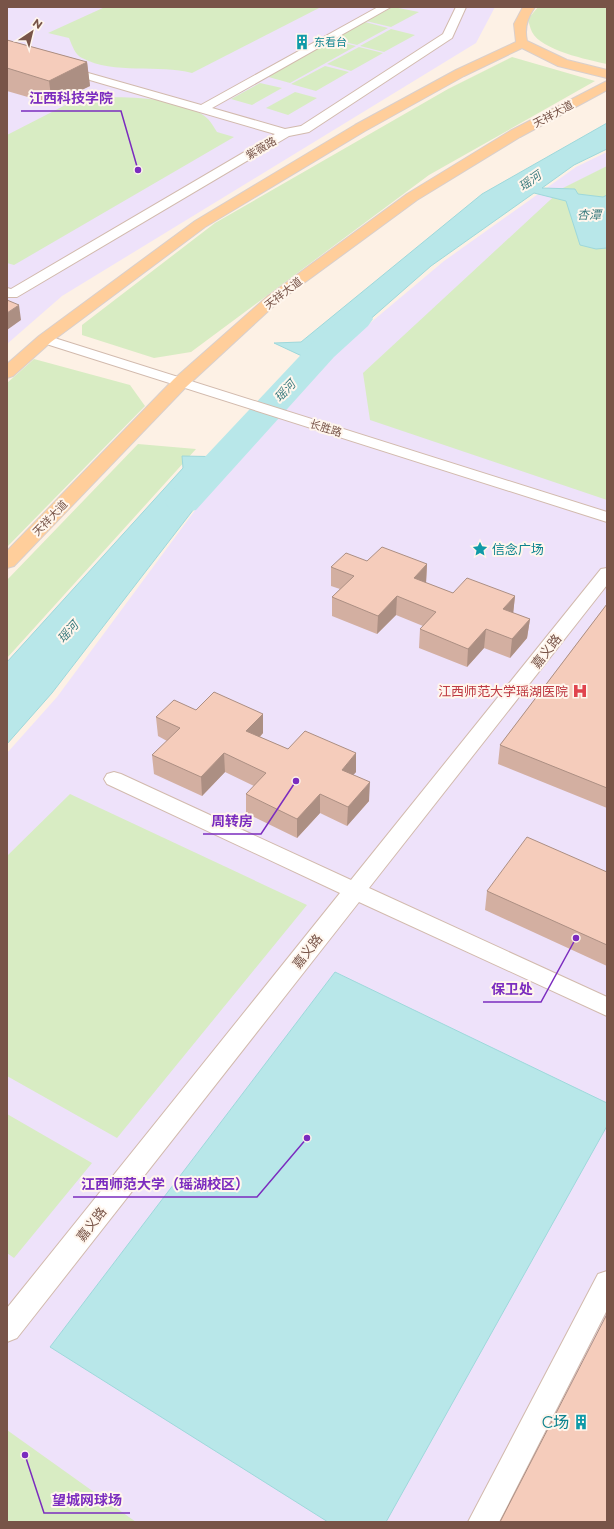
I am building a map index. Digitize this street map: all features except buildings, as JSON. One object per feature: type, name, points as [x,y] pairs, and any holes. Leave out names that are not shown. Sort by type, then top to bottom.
[{"type":"main road","points":[[529,7],[524,12],[518,31],[522,43],[538,53],[567,65],[607,74]]},
{"type":"main road","points":[[7,373],[45,339],[200,224],[360,128],[460,73],[522,43]]},
{"type":"main road","name":"天祥大道","points":[[7,562],[180,383],[273,299],[412,197],[515,134],[607,85]]},
{"type":"street","points":[[202,109],[386,7]]},
{"type":"street","points":[[285,133],[305,129],[448,36],[461,7]]},
{"type":"street","name":"紫薇路","points":[[53,66],[285,133]]},
{"type":"street","name":"紫薇路","points":[[7,292],[12,294],[285,133]]},
{"type":"street","name":"长胜路","points":[[45,339],[216,395],[343,433],[607,517]]},
{"type":"street","name":"嘉义路","points":[[7,1329],[607,573]]},
{"type":"street","points":[[114,779],[607,1007]]},
{"type":"street","points":[[483,1522],[607,1283]]},
{"type":"shaded area","points":[[7,7],[495,7],[476,43],[62,296],[7,344]]},
{"type":"shaded area","points":[[607,152],[607,1522],[7,1522],[7,753],[57,697],[210,490],[338,350],[444,261],[576,167]]},
{"type":"green space","points":[[105,7],[321,7],[192,73],[165,69],[122,68],[95,63],[77,55],[69,38],[48,33]]},
{"type":"green space","points":[[393,7],[419,12],[391,27],[366,21]]},
{"type":"green space","points":[[538,7],[607,7],[607,64],[555,49],[537,38],[532,32],[528,19]]},
{"type":"green space","points":[[365,22],[388,28],[357,45],[333,39]]},
{"type":"green space","points":[[391,29],[415,35],[384,52],[360,46]]},
{"type":"green space","points":[[332,40],[356,46],[290,83],[265,76]]},
{"type":"green space","points":[[359,47],[383,53],[351,71],[327,64]]},
{"type":"green space","points":[[512,57],[595,81],[429,175],[191,352],[154,358],[82,335],[82,325],[215,223],[448,89]]},
{"type":"green space","points":[[325,66],[349,72],[316,91],[291,84]]},
{"type":"green space","points":[[260,83],[282,88],[252,105],[231,99]]},
{"type":"green space","points":[[295,92],[317,98],[288,115],[266,108]]},
{"type":"green space","points":[[85,95],[94,98],[137,98],[170,102],[185,106],[208,119],[217,132],[234,137],[14,265],[7,263],[7,135]]},
{"type":"green space","points":[[607,166],[607,500],[370,420],[363,373],[563,188]]},
{"type":"green space","points":[[34,359],[130,385],[145,406],[7,547],[7,383]]},
{"type":"green space","points":[[138,444],[196,449],[7,658],[7,580]]},
{"type":"green space","points":[[70,794],[307,905],[117,1138],[7,1076],[7,856]]},
{"type":"green space","points":[[7,1114],[92,1163],[14,1258],[7,1253]]},
{"type":"green space","points":[[7,1430],[136,1522],[7,1522]]},
{"type":"water","name":"杏潭","points":[[607,123],[607,149],[574,165],[542,188],[575,189],[578,194],[603,197],[607,195],[607,248],[596,249],[580,245],[566,201],[534,193],[431,266],[319,364],[274,343],[301,342],[482,194]]},
{"type":"water","points":[[182,456],[234,457],[52,693],[7,744],[7,662],[183,468]]},
{"type":"water","points":[[335,972],[607,1103],[607,1126],[386,1522],[328,1522],[50,1347]]},
{"type":"waterway","name":"瑶河","points":[[183,502],[323,350],[357,319]]},
{"type":"place","name":"东看台","points":[[302,42]]},
{"type":"place","name":"江西科技学院","points":[[138,170]]},
{"type":"place","name":"信念广场","points":[[480,549]]},
{"type":"place","name":"江西师范大学瑶湖医院","points":[[580,691]]},
{"type":"place","name":"周转房","points":[[296,781]]},
{"type":"place","name":"保卫处","points":[[576,938]]},
{"type":"place","name":"江西师范大学（瑶湖校区）","points":[[307,1138]]},
{"type":"place","name":"C场","points":[[581,1422]]},
{"type":"place","name":"望城网球场","points":[[25,1455]]}]
